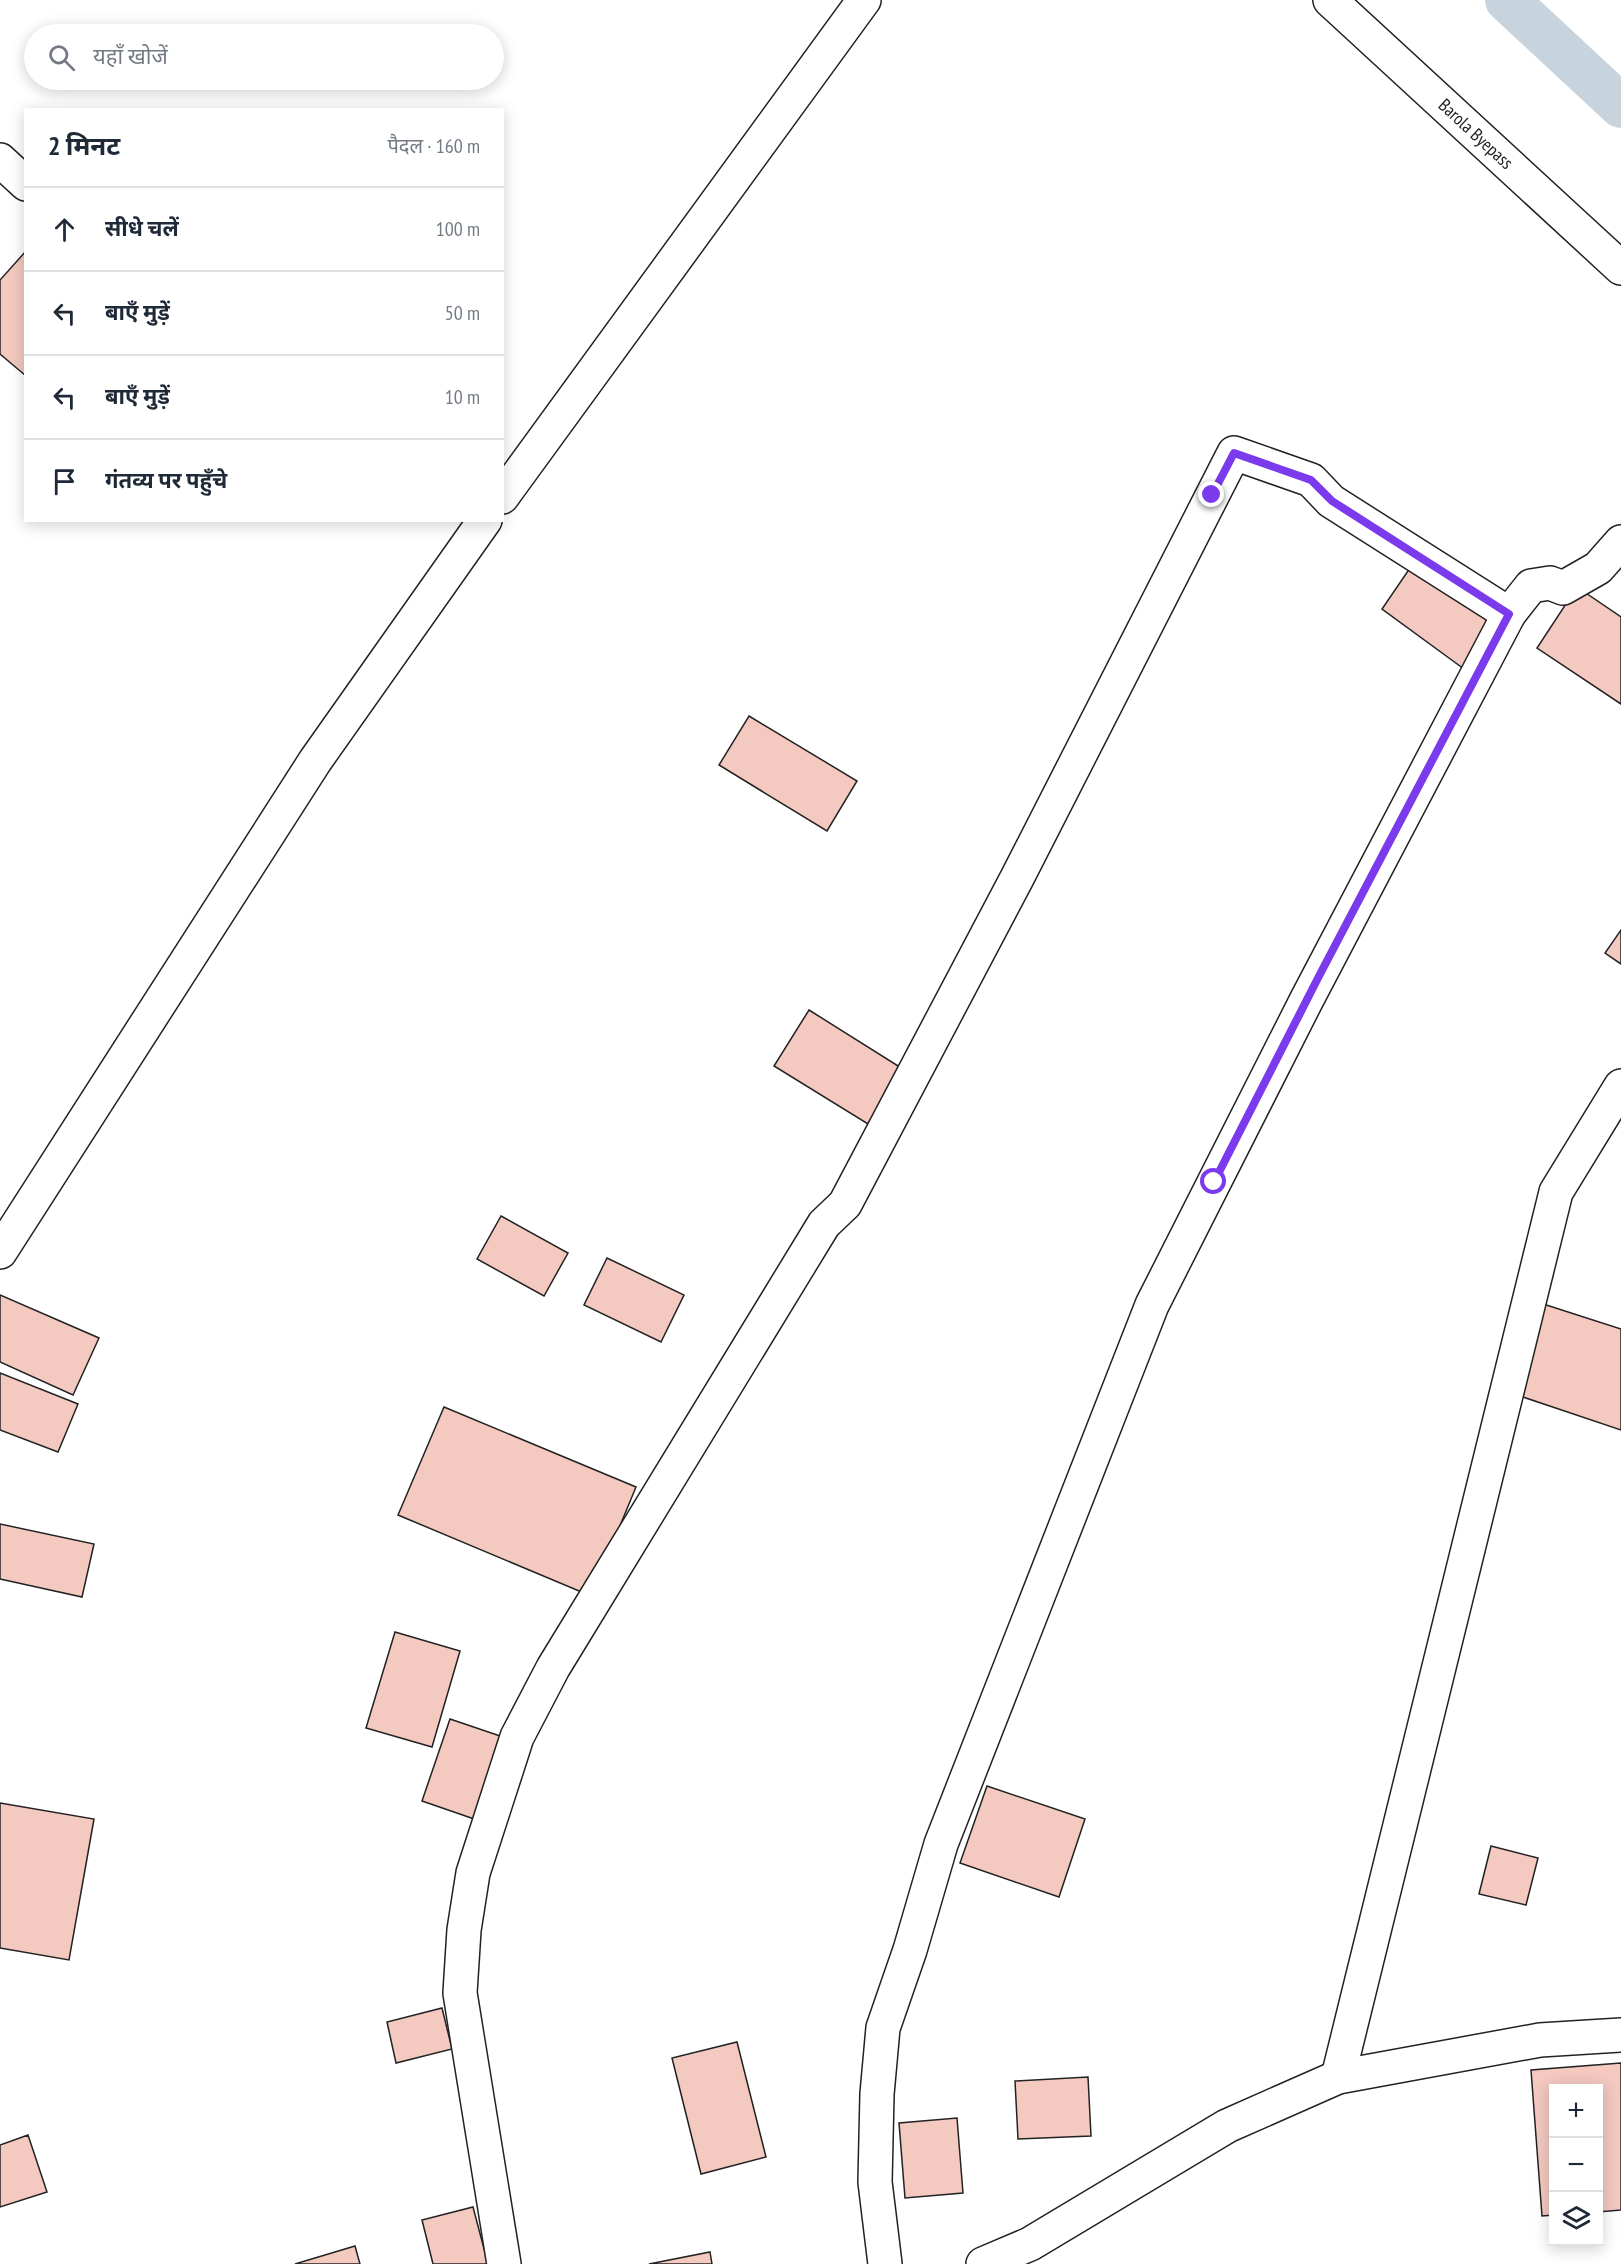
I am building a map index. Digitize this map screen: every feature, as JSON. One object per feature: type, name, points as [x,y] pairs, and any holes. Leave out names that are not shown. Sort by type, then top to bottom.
[{"type":"street","points":[[504,493],[864,0]]},
{"type":"street","name":"Barola Byepass","points":[[1330,0],[1621,268]]},
{"type":"street","points":[[0,160],[24,182]]},
{"type":"street","points":[[504,2264],[460,1993],[464,1930],[473,1873],[517,1737],[552,1668],[824,1224],[845,1204],[1017,878],[1234,453],[1311,480],[1332,501],[1509,614]]},
{"type":"street","points":[[0,1252],[315,761],[484,522]]},
{"type":"street","points":[[885,2264],[875,2182],[877,2094],[884,2028],[941,1844],[1152,1305],[1313,988],[1509,614],[1531,586],[1550,583],[1563,588],[1598,568],[1621,542]]},
{"type":"street","points":[[1338,2077],[1556,1192],[1621,1086]]},
{"type":"street","points":[[983,2264],[1029,2244],[1227,2126],[1338,2077],[1540,2040],[1621,2035]]},
{"type":"building","points":[[24,253],[24,374],[0,354],[0,280]]},
{"type":"building","points":[[1412,565],[1493,620],[1464,669],[1382,609]]},
{"type":"building","points":[[1577,587],[1621,617],[1621,704],[1537,648]]},
{"type":"building","points":[[749,716],[857,781],[827,831],[719,765]]},
{"type":"building","points":[[1621,930],[1621,964],[1605,953]]},
{"type":"building","points":[[809,1010],[903,1069],[868,1124],[774,1066]]},
{"type":"building","points":[[501,1216],[568,1253],[544,1296],[477,1259]]},
{"type":"building","points":[[607,1258],[684,1295],[661,1342],[584,1305]]},
{"type":"building","points":[[0,1295],[99,1338],[73,1395],[0,1362]]},
{"type":"building","points":[[1537,1302],[1621,1329],[1621,1430],[1508,1392]]},
{"type":"building","points":[[0,1373],[78,1404],[58,1452],[0,1430]]},
{"type":"building","points":[[444,1407],[636,1487],[591,1596],[398,1515]]},
{"type":"building","points":[[0,1524],[94,1544],[82,1597],[0,1579]]},
{"type":"building","points":[[395,1632],[460,1651],[432,1747],[366,1728]]},
{"type":"building","points":[[450,1719],[509,1739],[480,1821],[422,1801]]},
{"type":"building","points":[[987,1786],[1085,1819],[1059,1897],[960,1863]]},
{"type":"building","points":[[0,1803],[94,1819],[69,1960],[0,1948]]},
{"type":"building","points":[[1491,1846],[1538,1858],[1526,1905],[1479,1894]]},
{"type":"building","points":[[442,2008],[452,2049],[396,2063],[387,2022]]},
{"type":"building","points":[[737,2042],[766,2157],[701,2174],[672,2058]]},
{"type":"building","points":[[1621,2063],[1621,2210],[1603,2212],[1603,2084],[1549,2084],[1549,2215],[1542,2216],[1531,2070]]},
{"type":"building","points":[[1088,2077],[1091,2136],[1018,2139],[1015,2081]]},
{"type":"building","points":[[957,2118],[963,2193],[905,2198],[899,2123]]},
{"type":"building","points":[[28,2135],[47,2192],[0,2207],[0,2145]]},
{"type":"building","points":[[473,2207],[488,2264],[433,2264],[422,2220]]},
{"type":"building","points":[[355,2246],[360,2264],[295,2264]]},
{"type":"building","points":[[710,2252],[712,2264],[649,2264]]},
{"type":"waterway","points":[[1507,0],[1621,106]]},
{"type":"route","points":[[1212,495],[1234,453],[1311,480],[1332,501],[1509,614],[1214,1182]]}]
